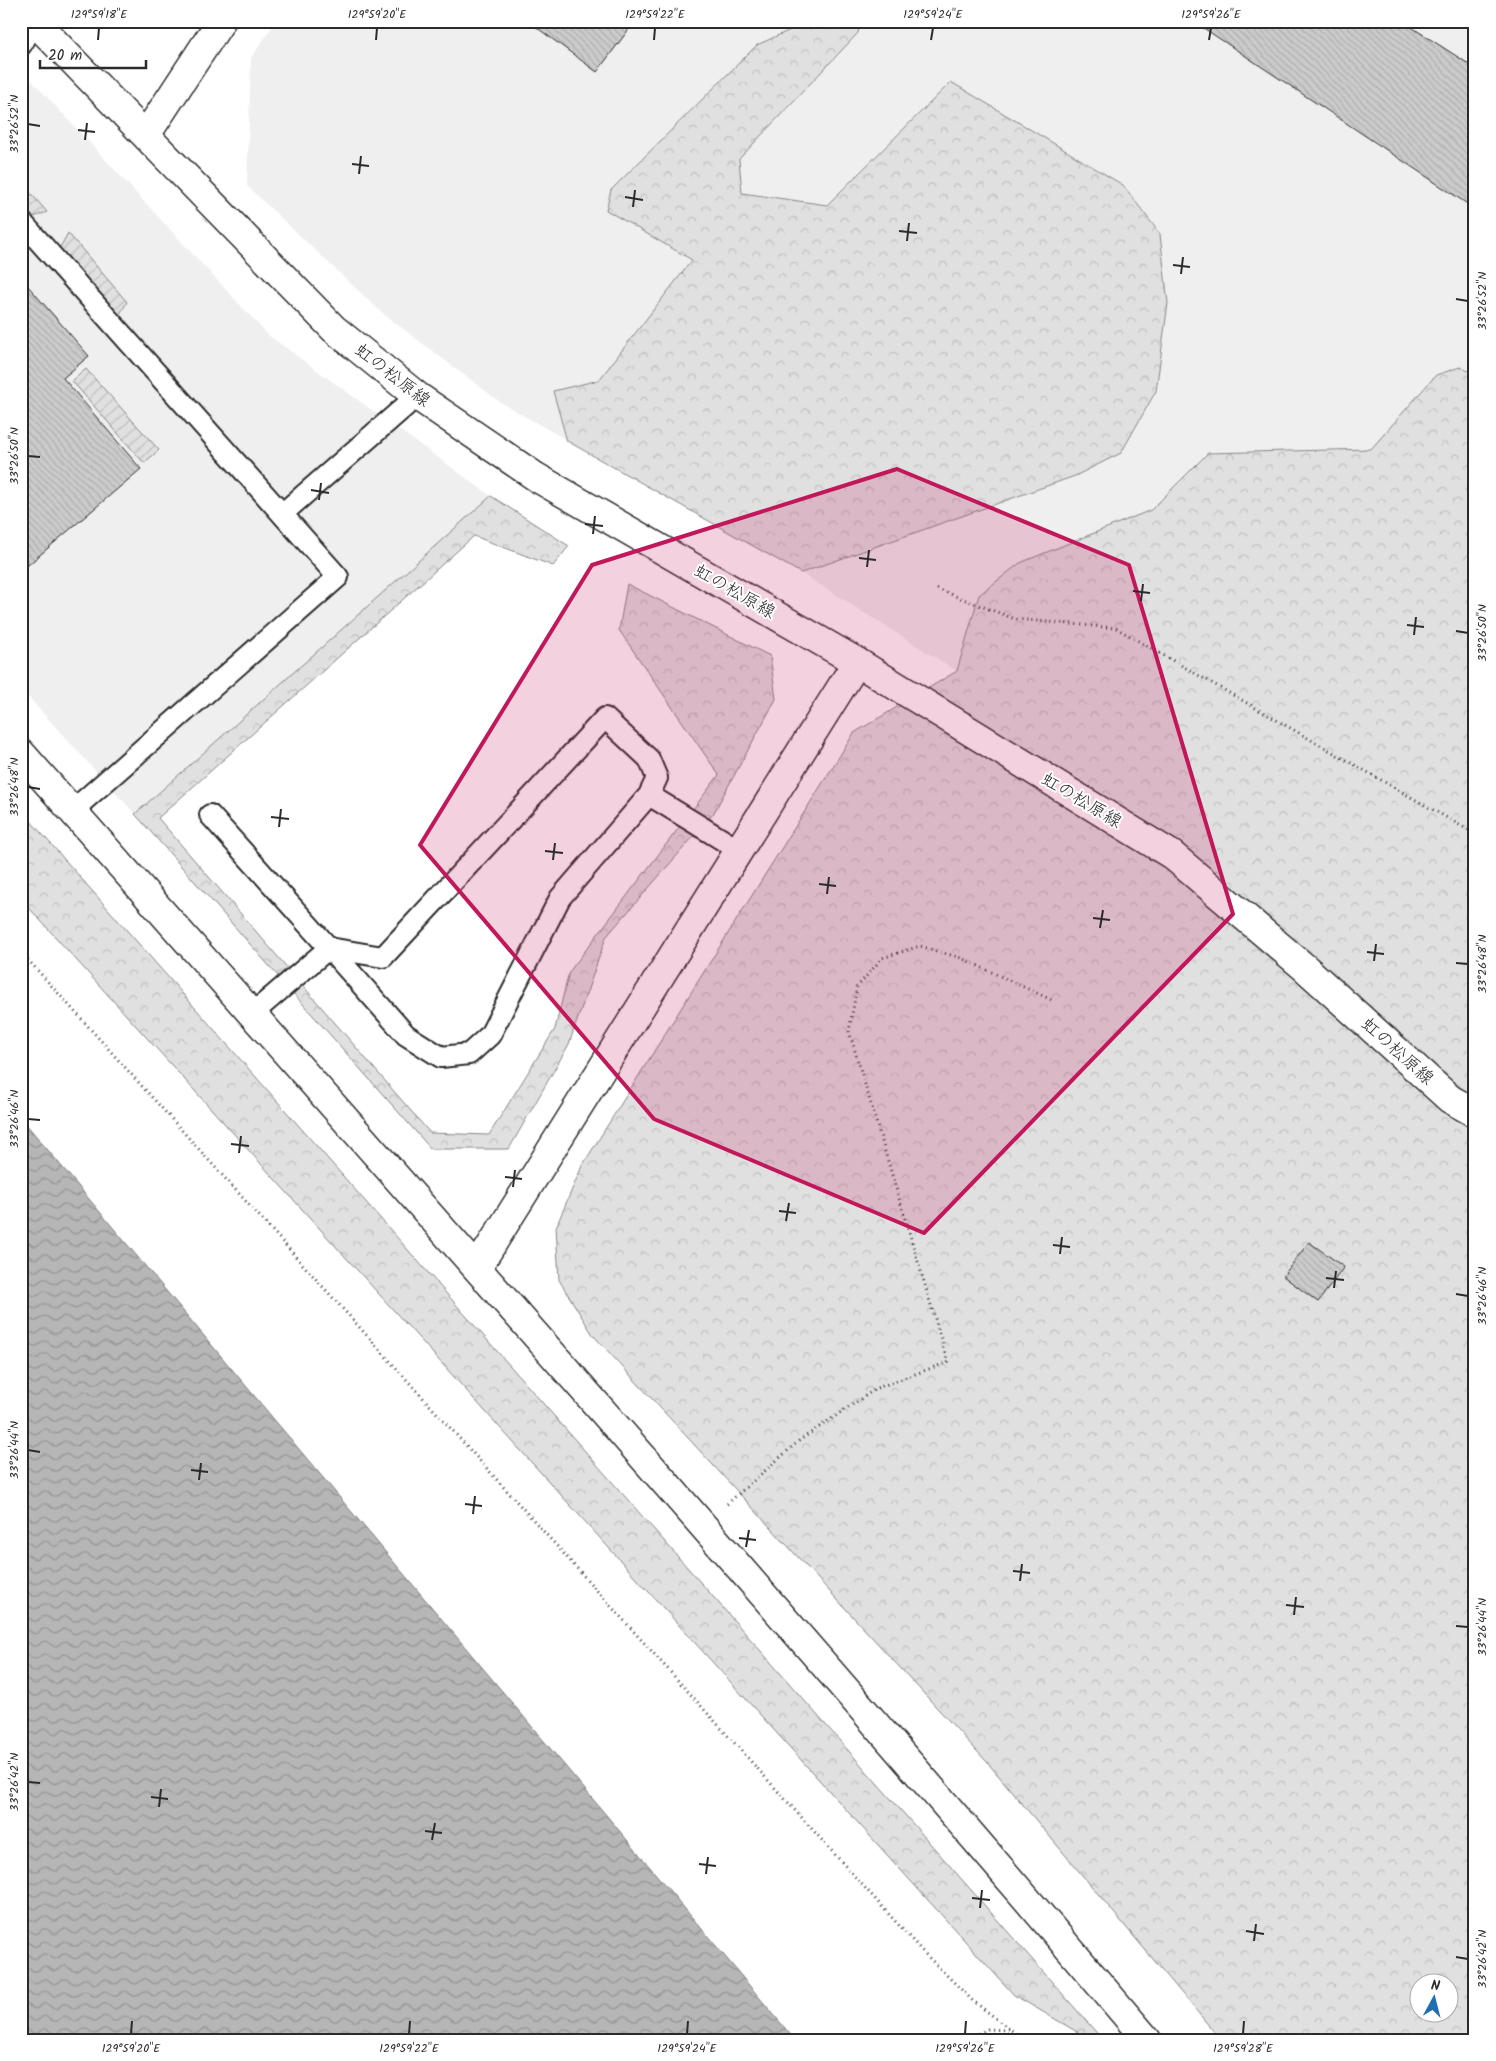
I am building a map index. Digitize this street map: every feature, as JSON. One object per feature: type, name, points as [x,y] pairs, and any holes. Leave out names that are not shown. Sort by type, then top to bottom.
[{"type":"street","name":"虹の松原線","points":[[34,21],[334,329],[417,396],[536,477],[857,662],[1172,855],[1304,967],[1450,1099],[1475,1113]]},
{"type":"street","points":[[146,136],[221,21]]},
{"type":"street","points":[[476,1268],[857,662]]},
{"type":"street","points":[[21,753],[972,1834],[1147,2040]]},
{"type":"lane","points":[[21,45],[34,21]]},
{"type":"lane","points":[[21,221],[338,577],[72,811]]},
{"type":"lane","points":[[282,514],[417,396]]},
{"type":"lane","points":[[210,815],[329,948],[406,1034],[441,1057],[469,1054],[490,1035],[560,898],[649,795],[657,778],[649,759],[604,718],[383,957],[329,948]]},
{"type":"lane","points":[[649,795],[739,850]]},
{"type":"lane","points":[[252,1014],[329,948]]},
{"type":"path","points":[[937,590],[1015,619],[1116,628],[1470,831],[1475,836]]},
{"type":"path","points":[[702,1526],[800,1440],[877,1388],[948,1362],[849,1031],[857,987],[882,958],[920,946],[961,958],[1054,1001]]},
{"type":"path","points":[[21,952],[922,1951],[972,2000],[1024,2040]]},
{"type":"path","points":[[972,2040],[972,2037],[988,2029],[1011,2030]]},
{"type":"highlighted area","points":[[897,469],[1129,565],[1233,914],[924,1233],[654,1119],[420,845],[592,565]]},
{"type":"shaded area","points":[[276,21],[1475,21],[1475,399],[1380,459],[957,671],[801,573],[500,402],[381,312],[247,186],[251,58]]},
{"type":"shaded area","points":[[21,69],[268,335],[491,496],[135,814],[21,689]]},
{"type":"green space","points":[[810,21],[861,21],[858,33],[739,159],[742,193],[827,205],[951,82],[1123,185],[1160,234],[1168,303],[1156,391],[1121,453],[1075,476],[801,573],[567,441],[553,391],[599,380],[692,260],[606,210],[611,190],[757,45]]},
{"type":"green space","points":[[21,182],[47,212],[31,218],[21,206]]},
{"type":"green space","points":[[68,233],[127,302],[118,317],[58,251]]},
{"type":"green space","points":[[1460,367],[1475,374],[1475,2040],[1221,2040],[987,1762],[593,1335],[559,1280],[556,1227],[582,1166],[854,733],[957,671],[979,595],[1020,563],[1151,510],[1208,453],[1371,449],[1436,375]]},
{"type":"green space","points":[[86,369],[159,450],[144,463],[72,381]]},
{"type":"green space","points":[[491,496],[569,546],[553,566],[474,536],[158,818],[430,1133],[489,1135],[555,1029],[569,972],[719,775],[619,630],[627,584],[770,656],[776,699],[713,814],[606,937],[569,1044],[509,1149],[431,1149],[135,814]]},
{"type":"green space","points":[[21,810],[1103,2040],[1091,2040],[1014,1995],[21,899]]},
{"type":"water","points":[[21,1118],[795,2040],[21,2040]]},
{"type":"building","points":[[528,21],[635,21],[597,72]]},
{"type":"building","points":[[1193,21],[1402,21],[1475,68],[1475,209]]},
{"type":"building","points":[[21,278],[89,356],[63,378],[141,469],[21,571]]},
{"type":"building","points":[[1309,1242],[1344,1267],[1318,1302],[1283,1276]]}]
